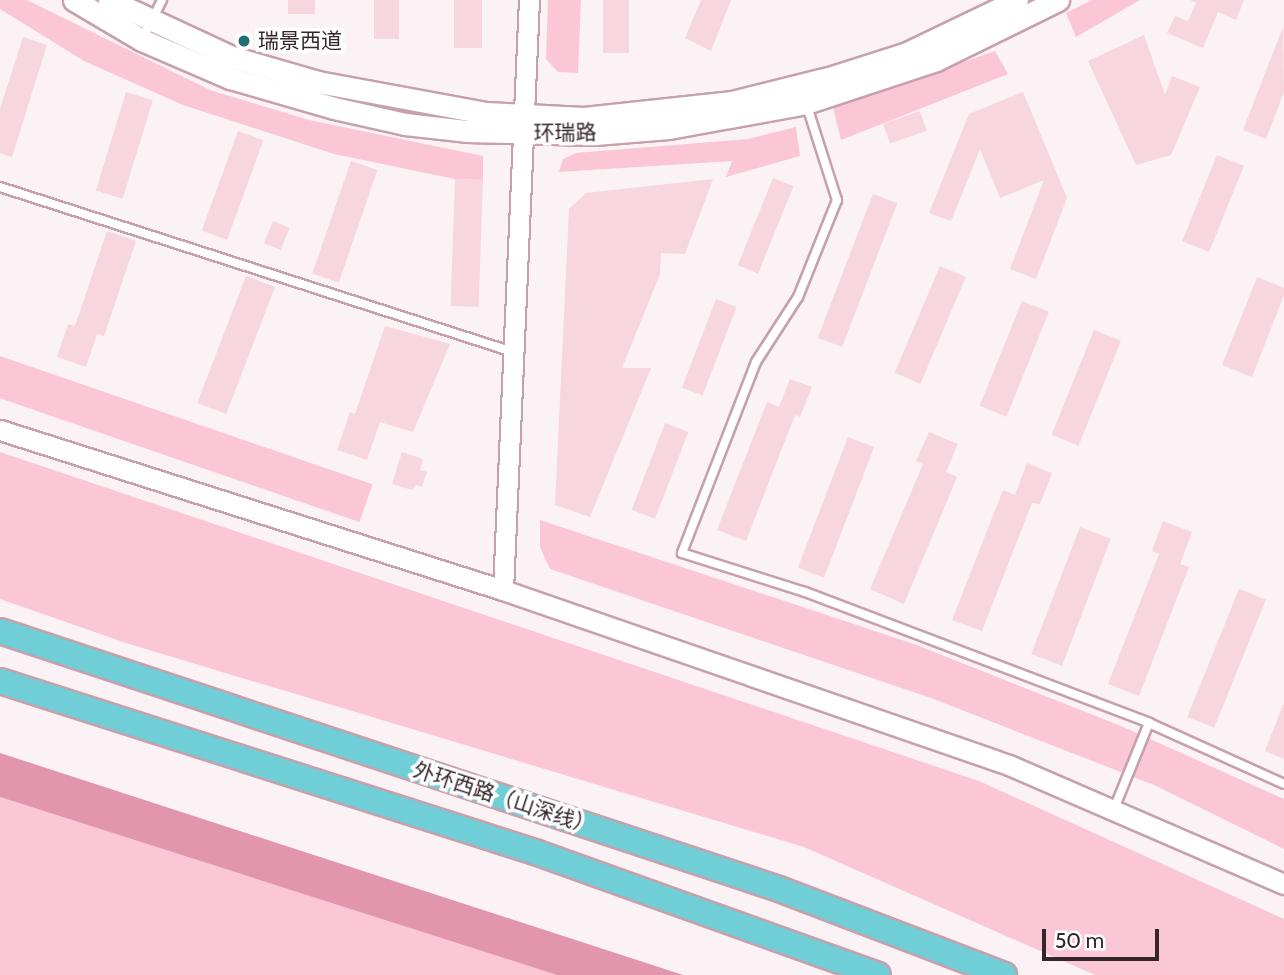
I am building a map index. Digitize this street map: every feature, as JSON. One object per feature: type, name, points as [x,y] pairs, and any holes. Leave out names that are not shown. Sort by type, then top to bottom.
[{"type":"highway","name":"外环西路（山深线）","points":[[0,631],[779,889],[1004,975]]},
{"type":"highway","name":"外环西路（山深线）","points":[[0,681],[535,852],[878,975]]},
{"type":"main road","name":"环瑞路","points":[[74,0],[147,31],[230,78],[334,108],[405,124],[669,128],[806,103],[936,60],[1033,6],[1058,0]]},
{"type":"main road","name":"环瑞路","points":[[109,0],[147,31]]},
{"type":"main road","name":"环瑞路","points":[[525,124],[732,102],[907,53],[1017,0]]},
{"type":"street","points":[[503,590],[525,124],[528,0]]},
{"type":"street","points":[[0,430],[503,590],[1009,765],[1284,884]]},
{"type":"lane","points":[[147,31],[162,0]]},
{"type":"lane","points":[[806,103],[837,200],[798,298],[756,362],[682,553],[805,592],[1149,723],[1284,784]]},
{"type":"lane","points":[[0,187],[513,352]]},
{"type":"lane","points":[[1114,809],[1149,723]]},
{"type":"shaded area","points":[[0,0],[27,0],[210,90],[309,120],[483,156],[483,180],[455,179],[334,154],[183,105],[84,61],[0,9]]},
{"type":"shaded area","points":[[548,0],[581,0],[578,73],[558,72],[546,59]]},
{"type":"shaded area","points":[[1092,0],[1140,0],[1076,37],[1066,13]]},
{"type":"shaded area","points":[[995,51],[1008,74],[841,140],[833,107]]},
{"type":"shaded area","points":[[796,127],[800,156],[726,177],[732,161],[559,172],[563,159],[576,153],[748,139]]},
{"type":"shaded area","points":[[0,356],[373,484],[360,522],[0,398]]},
{"type":"shaded area","points":[[0,452],[979,781],[1284,919],[1284,975],[1095,975],[804,847],[129,644],[0,599]]},
{"type":"shaded area","points":[[540,520],[914,644],[1121,726],[1284,799],[1284,849],[1154,785],[931,698],[550,569],[540,547]]},
{"type":"shaded area","points":[[0,753],[683,975],[557,975],[0,797]]},
{"type":"shaded area","points":[[0,797],[557,975],[0,975]]},
{"type":"building","points":[[288,0],[315,0],[315,14],[288,14]]},
{"type":"building","points":[[374,0],[399,0],[399,39],[374,39]]},
{"type":"building","points":[[454,0],[482,0],[482,48],[454,48]]},
{"type":"building","points":[[603,0],[629,0],[629,53],[603,53]]},
{"type":"building","points":[[701,0],[731,0],[711,51],[685,38]]},
{"type":"building","points":[[1190,0],[1244,0],[1236,20],[1218,12],[1203,48],[1167,33],[1175,16],[1188,21],[1196,3]]},
{"type":"building","points":[[1283,27],[1284,92],[1266,139],[1243,130]]},
{"type":"building","points":[[1144,35],[1165,95],[1172,76],[1200,87],[1171,155],[1136,165],[1088,61]]},
{"type":"building","points":[[23,37],[47,45],[12,157],[0,153],[0,109]]},
{"type":"building","points":[[126,92],[153,100],[123,199],[96,190]]},
{"type":"building","points":[[1023,92],[1067,198],[1036,279],[1010,269],[1044,180],[1000,198],[980,149],[951,221],[929,213],[969,114]]},
{"type":"building","points":[[920,111],[927,131],[890,144],[883,124]]},
{"type":"building","points":[[238,131],[263,140],[227,240],[202,231]]},
{"type":"building","points":[[1217,155],[1244,166],[1209,252],[1182,241]]},
{"type":"building","points":[[351,161],[377,170],[339,283],[312,274]]},
{"type":"building","points":[[773,178],[793,186],[758,273],[738,265]]},
{"type":"building","points":[[455,179],[483,180],[479,307],[451,306]]},
{"type":"building","points":[[713,179],[685,254],[661,253],[660,274],[622,368],[651,368],[590,517],[555,505],[569,209],[586,193]]},
{"type":"building","points":[[873,194],[897,203],[842,347],[818,338]]},
{"type":"building","points":[[273,221],[290,228],[281,250],[264,243]]},
{"type":"building","points":[[107,231],[136,241],[104,336],[97,334],[86,367],[57,357],[68,324],[75,326]]},
{"type":"building","points":[[940,266],[966,277],[920,384],[895,373]]},
{"type":"building","points":[[246,276],[275,287],[226,414],[197,403]]},
{"type":"building","points":[[1257,277],[1284,288],[1284,295],[1252,377],[1222,365]]},
{"type":"building","points":[[716,299],[737,307],[702,396],[682,388]]},
{"type":"building","points":[[1022,301],[1049,312],[1007,417],[980,406]]},
{"type":"building","points":[[385,326],[450,344],[413,432],[380,422],[367,460],[337,450],[350,412],[355,414]]},
{"type":"building","points":[[1094,330],[1121,341],[1079,446],[1052,435]]},
{"type":"building","points":[[790,379],[812,387],[800,417],[795,415],[746,541],[717,530],[767,402],[779,407]]},
{"type":"building","points":[[665,423],[688,432],[655,519],[632,510]]},
{"type":"building","points":[[929,432],[958,444],[946,472],[957,477],[904,604],[870,589],[923,464],[916,461]]},
{"type":"building","points":[[848,437],[874,447],[824,578],[798,568]]},
{"type":"building","points":[[402,452],[423,459],[420,470],[427,472],[422,487],[416,485],[412,490],[392,484]]},
{"type":"building","points":[[1027,463],[1052,473],[1040,504],[1032,503],[982,631],[952,620],[1003,490],[1015,495]]},
{"type":"building","points":[[1163,521],[1192,532],[1180,564],[1189,567],[1139,696],[1108,684],[1159,554],[1152,551]]},
{"type":"building","points":[[1080,527],[1111,539],[1062,666],[1031,654]]},
{"type":"building","points":[[1239,589],[1266,600],[1214,728],[1187,717]]},
{"type":"building","points":[[1284,705],[1284,759],[1265,751]]},
{"type":"place","name":"瑞景西道","points":[[244,41]]}]
